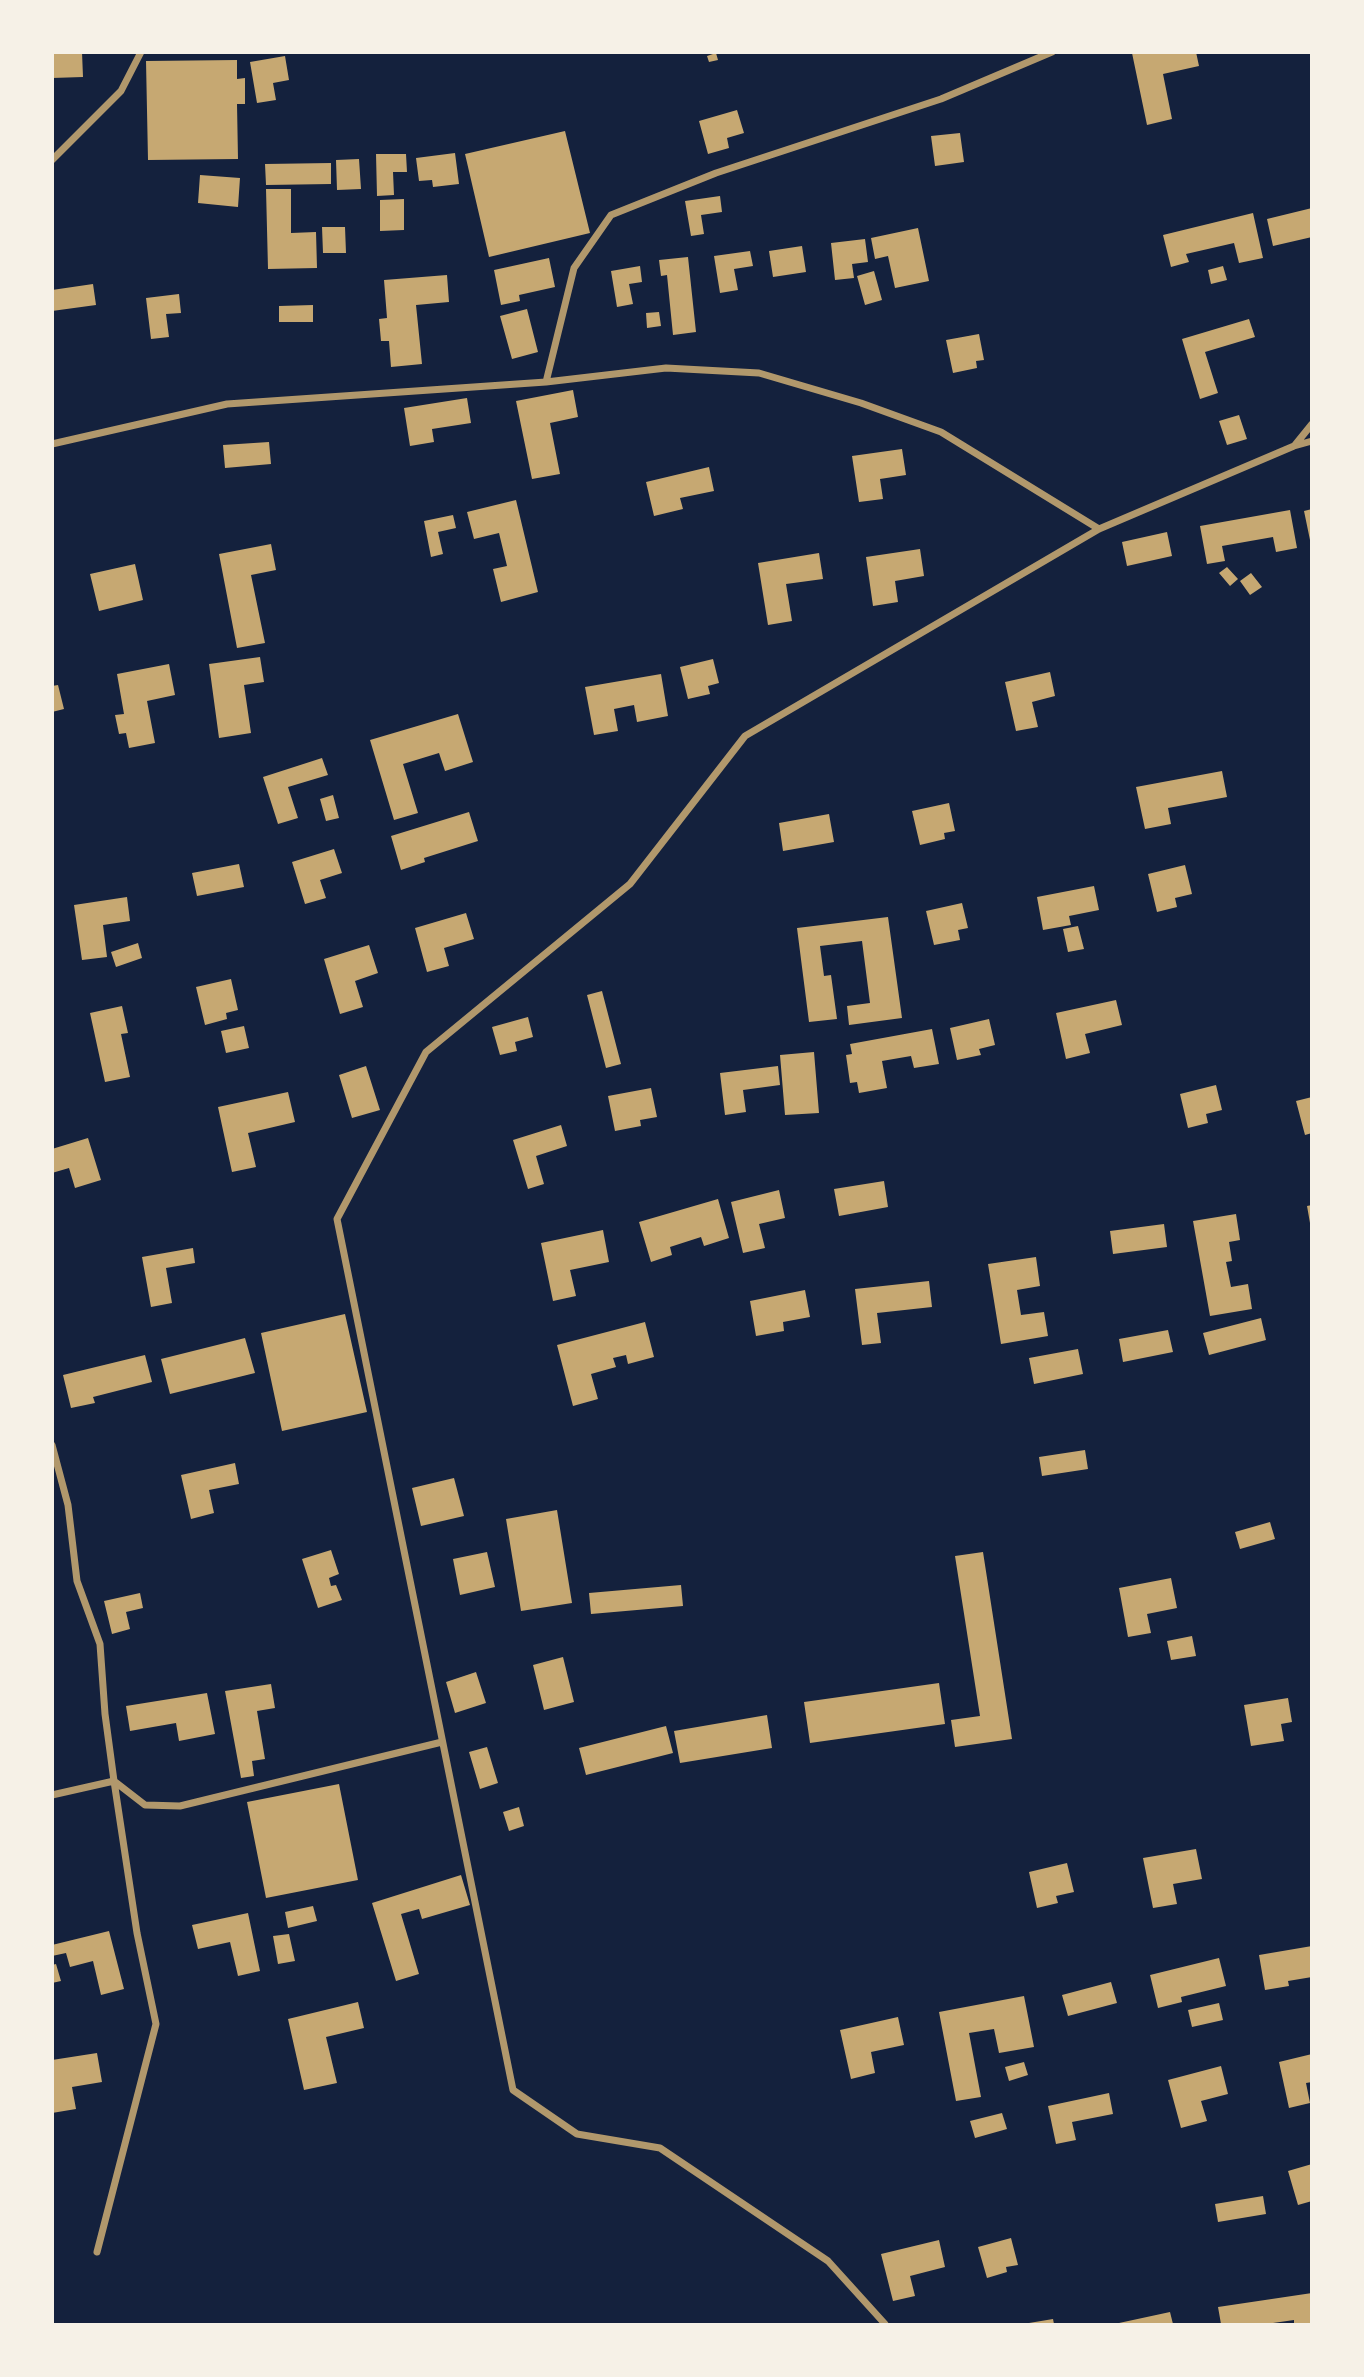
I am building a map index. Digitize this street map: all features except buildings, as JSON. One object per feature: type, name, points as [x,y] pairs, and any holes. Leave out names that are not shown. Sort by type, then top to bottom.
[{"type":"street","points":[[52,160],[121,91],[141,52]]},
{"type":"street","points":[[546,382],[574,268],[611,215],[716,173],[941,99],[1052,52]]},
{"type":"street","points":[[52,444],[227,404],[546,382],[666,368],[759,373],[861,403],[941,432],[1099,529]]},
{"type":"street","points":[[1294,446],[1311,424]]},
{"type":"street","points":[[885,2325],[828,2261],[660,2148],[577,2134],[513,2090],[337,1219],[426,1052],[630,884],[745,736],[1099,529],[1311,441]]},
{"type":"street","points":[[52,1445],[68,1505],[77,1581],[100,1644],[104,1714],[137,1933],[156,2024],[97,2252]]},
{"type":"street","points":[[114,1781],[145,1805],[180,1806],[443,1742]]},
{"type":"street","points":[[52,1795],[114,1781]]}]
